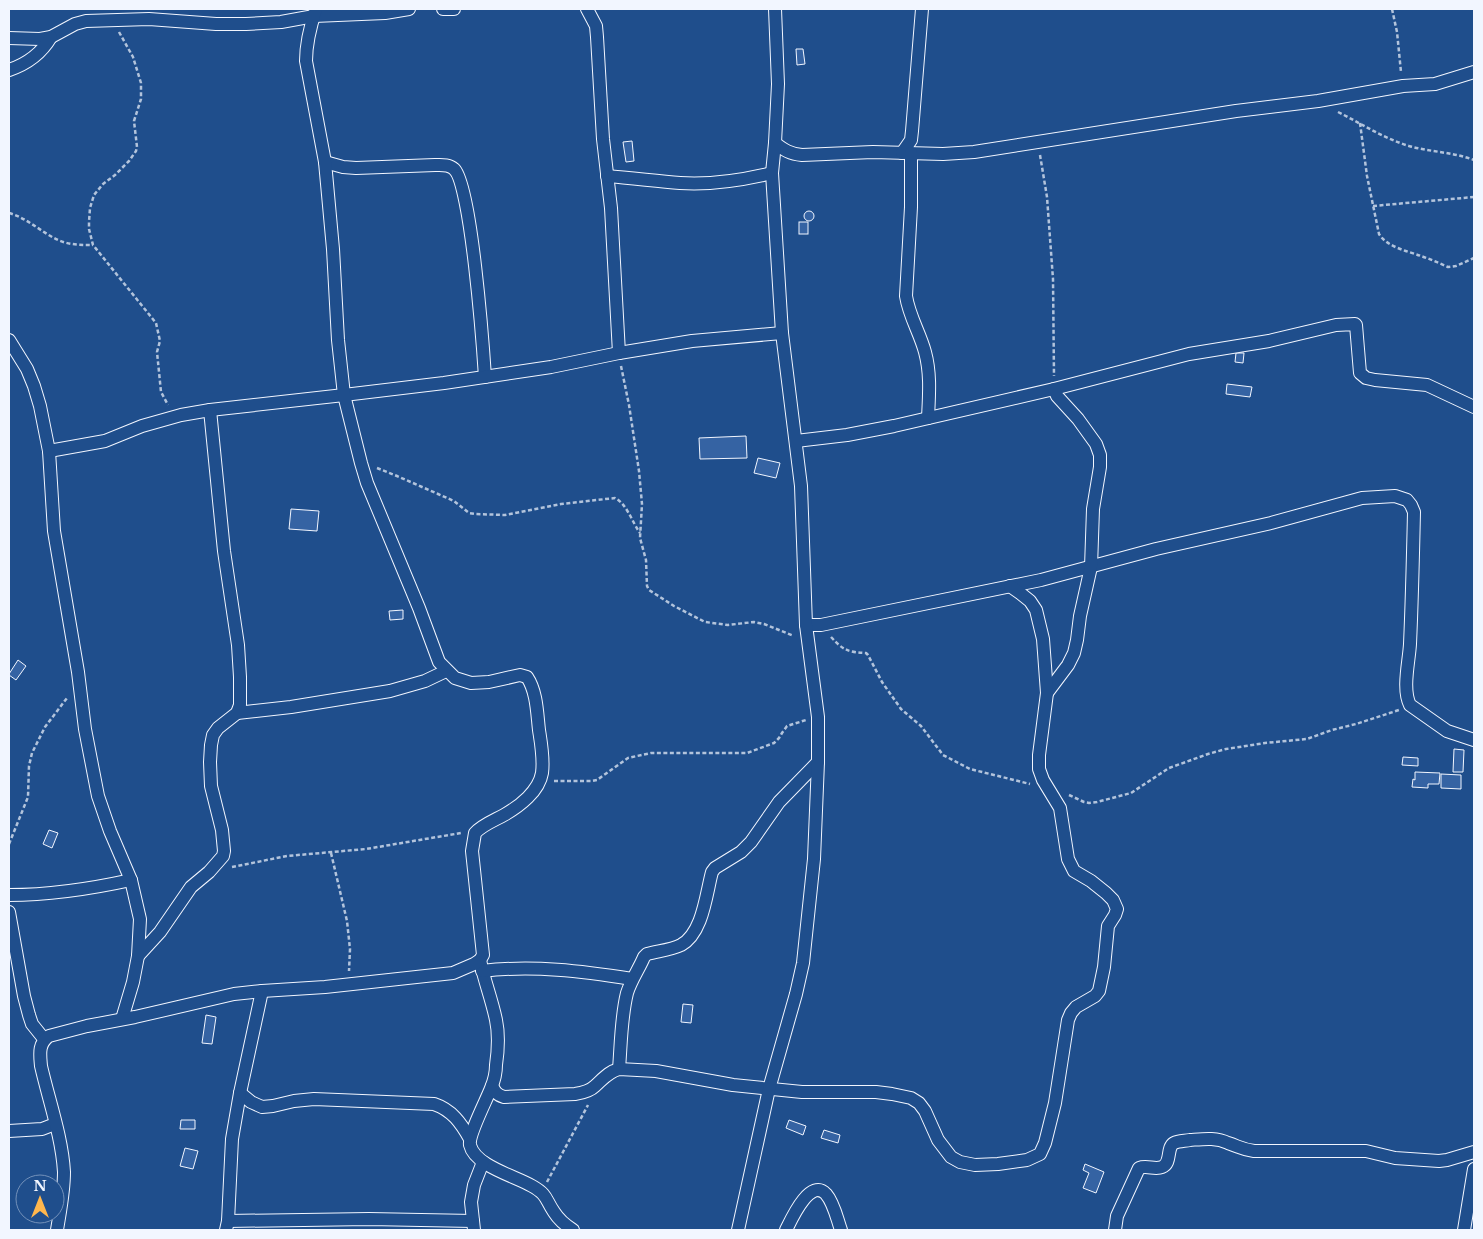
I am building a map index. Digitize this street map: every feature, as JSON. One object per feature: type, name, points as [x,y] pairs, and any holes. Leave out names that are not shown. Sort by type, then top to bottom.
[{"type":"street","points":[[9,38],[51,38],[86,21],[113,20],[146,14],[216,24],[246,24],[281,22],[315,12],[385,13],[409,9]]},
{"type":"street","points":[[443,9],[454,9]]},
{"type":"street","points":[[587,9],[596,26],[598,36],[603,139],[611,208],[618,352]]},
{"type":"street","points":[[738,1230],[769,1089],[803,963],[814,859],[818,762],[818,716],[806,625],[801,486],[782,333],[772,173],[778,84],[775,9]]},
{"type":"street","points":[[922,9],[912,131],[906,153],[910,207],[906,296],[907,307],[924,350],[928,367],[928,418]]},
{"type":"street","points":[[315,12],[310,25],[306,47],[306,61],[325,162],[344,396],[361,464],[439,662],[454,678],[471,682],[489,682],[520,675],[527,677],[537,709],[543,771],[536,789],[509,812],[477,831],[472,842],[483,955],[481,966],[498,1035],[496,1066],[492,1086],[476,1121],[470,1139],[470,1146],[483,1162],[522,1180],[542,1192],[563,1224],[573,1230]]},
{"type":"street","points":[[9,70],[34,58],[45,48],[51,38]]},
{"type":"street","points":[[775,143],[793,154],[974,152],[1236,111],[1318,101],[1403,86],[1435,84],[1474,72]]},
{"type":"street","points":[[325,162],[356,168],[448,166],[457,173],[461,182],[468,215],[486,377]]},
{"type":"street","points":[[607,176],[681,183],[729,181],[772,173]]},
{"type":"street","points":[[796,441],[847,435],[928,418],[1054,389],[1189,354],[1269,341],[1336,325],[1355,324],[1360,372],[1362,375],[1375,380],[1428,385],[1474,407]]},
{"type":"street","points":[[49,451],[106,441],[142,426],[181,415],[210,410],[344,396],[486,377],[551,367],[618,352],[692,341],[782,333]]},
{"type":"street","points":[[9,340],[27,369],[40,406],[49,451],[54,531],[65,586],[85,729],[98,796],[110,831],[131,880],[140,919],[138,956],[133,982],[122,1019]]},
{"type":"street","points":[[1047,693],[1068,665],[1074,653],[1082,602],[1091,567],[1093,509],[1100,467],[1100,455],[1096,444],[1078,419],[1057,396],[1054,389]]},
{"type":"street","points":[[138,956],[160,932],[191,887],[208,872],[224,851],[222,830],[211,786],[210,762],[212,740],[218,728],[237,713],[241,700],[238,653],[224,551],[210,410]]},
{"type":"street","points":[[806,625],[821,625],[1010,586],[1156,549],[1271,523],[1362,498],[1395,496],[1407,500],[1414,512],[1406,696],[1410,705],[1447,731],[1474,740]]},
{"type":"street","points":[[492,1086],[498,1095],[504,1097],[575,1094],[586,1092],[594,1087],[604,1076],[613,1070],[619,1069],[656,1071],[733,1085],[802,1092],[876,1092],[911,1098],[919,1103],[938,1140],[951,1157],[960,1162],[975,1165],[998,1164],[1027,1160],[1040,1154],[1045,1143],[1055,1103],[1068,1020],[1076,1007],[1095,996],[1099,990],[1104,967],[1108,926],[1117,908],[1106,893],[1092,881],[1074,871],[1070,866],[1060,808],[1043,780],[1040,769],[1047,693],[1043,639],[1036,610],[1030,601],[1010,586]]},
{"type":"street","points":[[237,713],[292,707],[390,691],[425,681],[446,671]]},
{"type":"street","points":[[619,1069],[624,1009],[632,980],[645,955],[678,946],[688,939],[697,927],[712,872],[715,868],[741,852],[751,842],[779,802],[818,762]]},
{"type":"street","points":[[9,895],[40,895],[76,891],[131,880]]},
{"type":"street","points":[[9,912],[24,996],[32,1024],[44,1039]]},
{"type":"street","points":[[57,1230],[63,1192],[62,1149],[39,1053],[41,1043],[49,1036],[234,994],[415,978],[453,973],[481,966],[571,970],[632,980]]},
{"type":"street","points":[[262,991],[232,1139],[227,1226],[369,1220],[474,1226],[472,1202],[474,1185],[483,1162]]},
{"type":"street","points":[[240,1093],[251,1102],[262,1107],[314,1099],[434,1104],[448,1110],[456,1117],[470,1139]]},
{"type":"street","points":[[9,1131],[42,1129],[55,1124]]},
{"type":"street","points":[[1115,1230],[1117,1216],[1139,1168],[1161,1168],[1168,1161],[1171,1147],[1180,1142],[1217,1139],[1237,1148],[1254,1151],[1366,1152],[1395,1158],[1439,1161],[1474,1152]]},
{"type":"street","points":[[1464,1230],[1474,1169]]},
{"type":"street","points":[[786,1230],[800,1203],[816,1190],[820,1190],[826,1195],[841,1230]]},
{"type":"path","points":[[1392,9],[1397,32],[1403,86]]},
{"type":"path","points":[[113,20],[132,58],[140,83],[141,99],[134,121],[137,146],[129,161],[115,176],[103,184],[94,196],[90,208],[88,230],[93,245],[156,323],[160,341],[157,352],[161,392],[171,408],[181,415]]},
{"type":"path","points":[[1318,101],[1388,138],[1411,146],[1464,156],[1474,160]]},
{"type":"path","points":[[1360,123],[1367,176],[1379,234],[1386,242],[1448,267],[1456,266],[1474,258]]},
{"type":"path","points":[[1038,141],[1047,197],[1054,279],[1054,389]]},
{"type":"path","points":[[1373,206],[1474,198]]},
{"type":"path","points":[[9,213],[24,218],[60,241],[79,245],[93,245]]},
{"type":"path","points":[[618,352],[629,405],[639,471],[642,504],[640,533],[647,566],[647,586],[652,593],[696,619],[728,625],[754,622],[808,640]]},
{"type":"path","points":[[361,464],[397,476],[446,498],[469,513],[476,514],[505,515],[561,504],[615,498],[622,502],[633,524],[640,533]]},
{"type":"path","points":[[821,625],[839,646],[846,651],[866,653],[868,655],[882,682],[901,708],[921,726],[943,755],[970,769],[1064,793],[1084,802],[1097,802],[1131,794],[1169,768],[1208,754],[1226,749],[1320,736],[1332,730],[1356,724],[1410,705]]},
{"type":"path","points":[[9,844],[28,797],[32,753],[45,727],[67,699],[78,672]]},
{"type":"path","points":[[538,784],[561,780],[587,782],[597,780],[628,758],[651,753],[748,753],[777,741],[787,726],[818,716]]},
{"type":"path","points":[[208,872],[287,856],[366,849],[477,831]]},
{"type":"path","points":[[331,853],[349,932],[348,984]]},
{"type":"path","points":[[542,1192],[582,1118],[594,1087]]},
{"type":"building","points":[[796,49],[803,49],[805,64],[797,65]]},
{"type":"building","points":[[632,141],[634,161],[626,162],[623,142]]},
{"type":"building","points":[[809,211],[814,216],[809,221],[804,216]]},
{"type":"building","points":[[799,222],[808,222],[808,234],[799,234]]},
{"type":"building","points":[[1236,353],[1244,353],[1243,363],[1235,362]]},
{"type":"building","points":[[1227,384],[1252,387],[1250,397],[1226,394]]},
{"type":"building","points":[[746,436],[747,458],[700,459],[699,438]]},
{"type":"building","points":[[758,458],[780,463],[776,478],[754,473]]},
{"type":"building","points":[[291,509],[319,511],[317,531],[289,529]]},
{"type":"building","points":[[403,610],[403,619],[390,620],[389,611]]},
{"type":"building","points":[[18,660],[26,666],[16,680],[9,674]]},
{"type":"building","points":[[1454,749],[1464,750],[1463,772],[1453,772]]},
{"type":"building","points":[[1403,757],[1418,758],[1418,766],[1402,765]]},
{"type":"building","points":[[1415,772],[1440,773],[1439,784],[1428,784],[1428,788],[1412,787],[1413,779],[1415,780]]},
{"type":"building","points":[[1441,774],[1461,775],[1461,789],[1441,788]]},
{"type":"building","points":[[49,830],[58,833],[52,848],[43,844]]},
{"type":"building","points":[[683,1004],[693,1005],[691,1023],[681,1022]]},
{"type":"building","points":[[206,1015],[216,1017],[212,1044],[202,1043]]},
{"type":"building","points":[[181,1120],[195,1120],[195,1129],[180,1129]]},
{"type":"building","points":[[789,1120],[806,1126],[803,1135],[786,1128]]},
{"type":"building","points":[[824,1130],[840,1135],[838,1143],[821,1138]]},
{"type":"building","points":[[185,1148],[198,1151],[193,1169],[180,1166]]},
{"type":"building","points":[[1085,1164],[1104,1172],[1096,1193],[1083,1188],[1089,1173],[1083,1170]]}]
